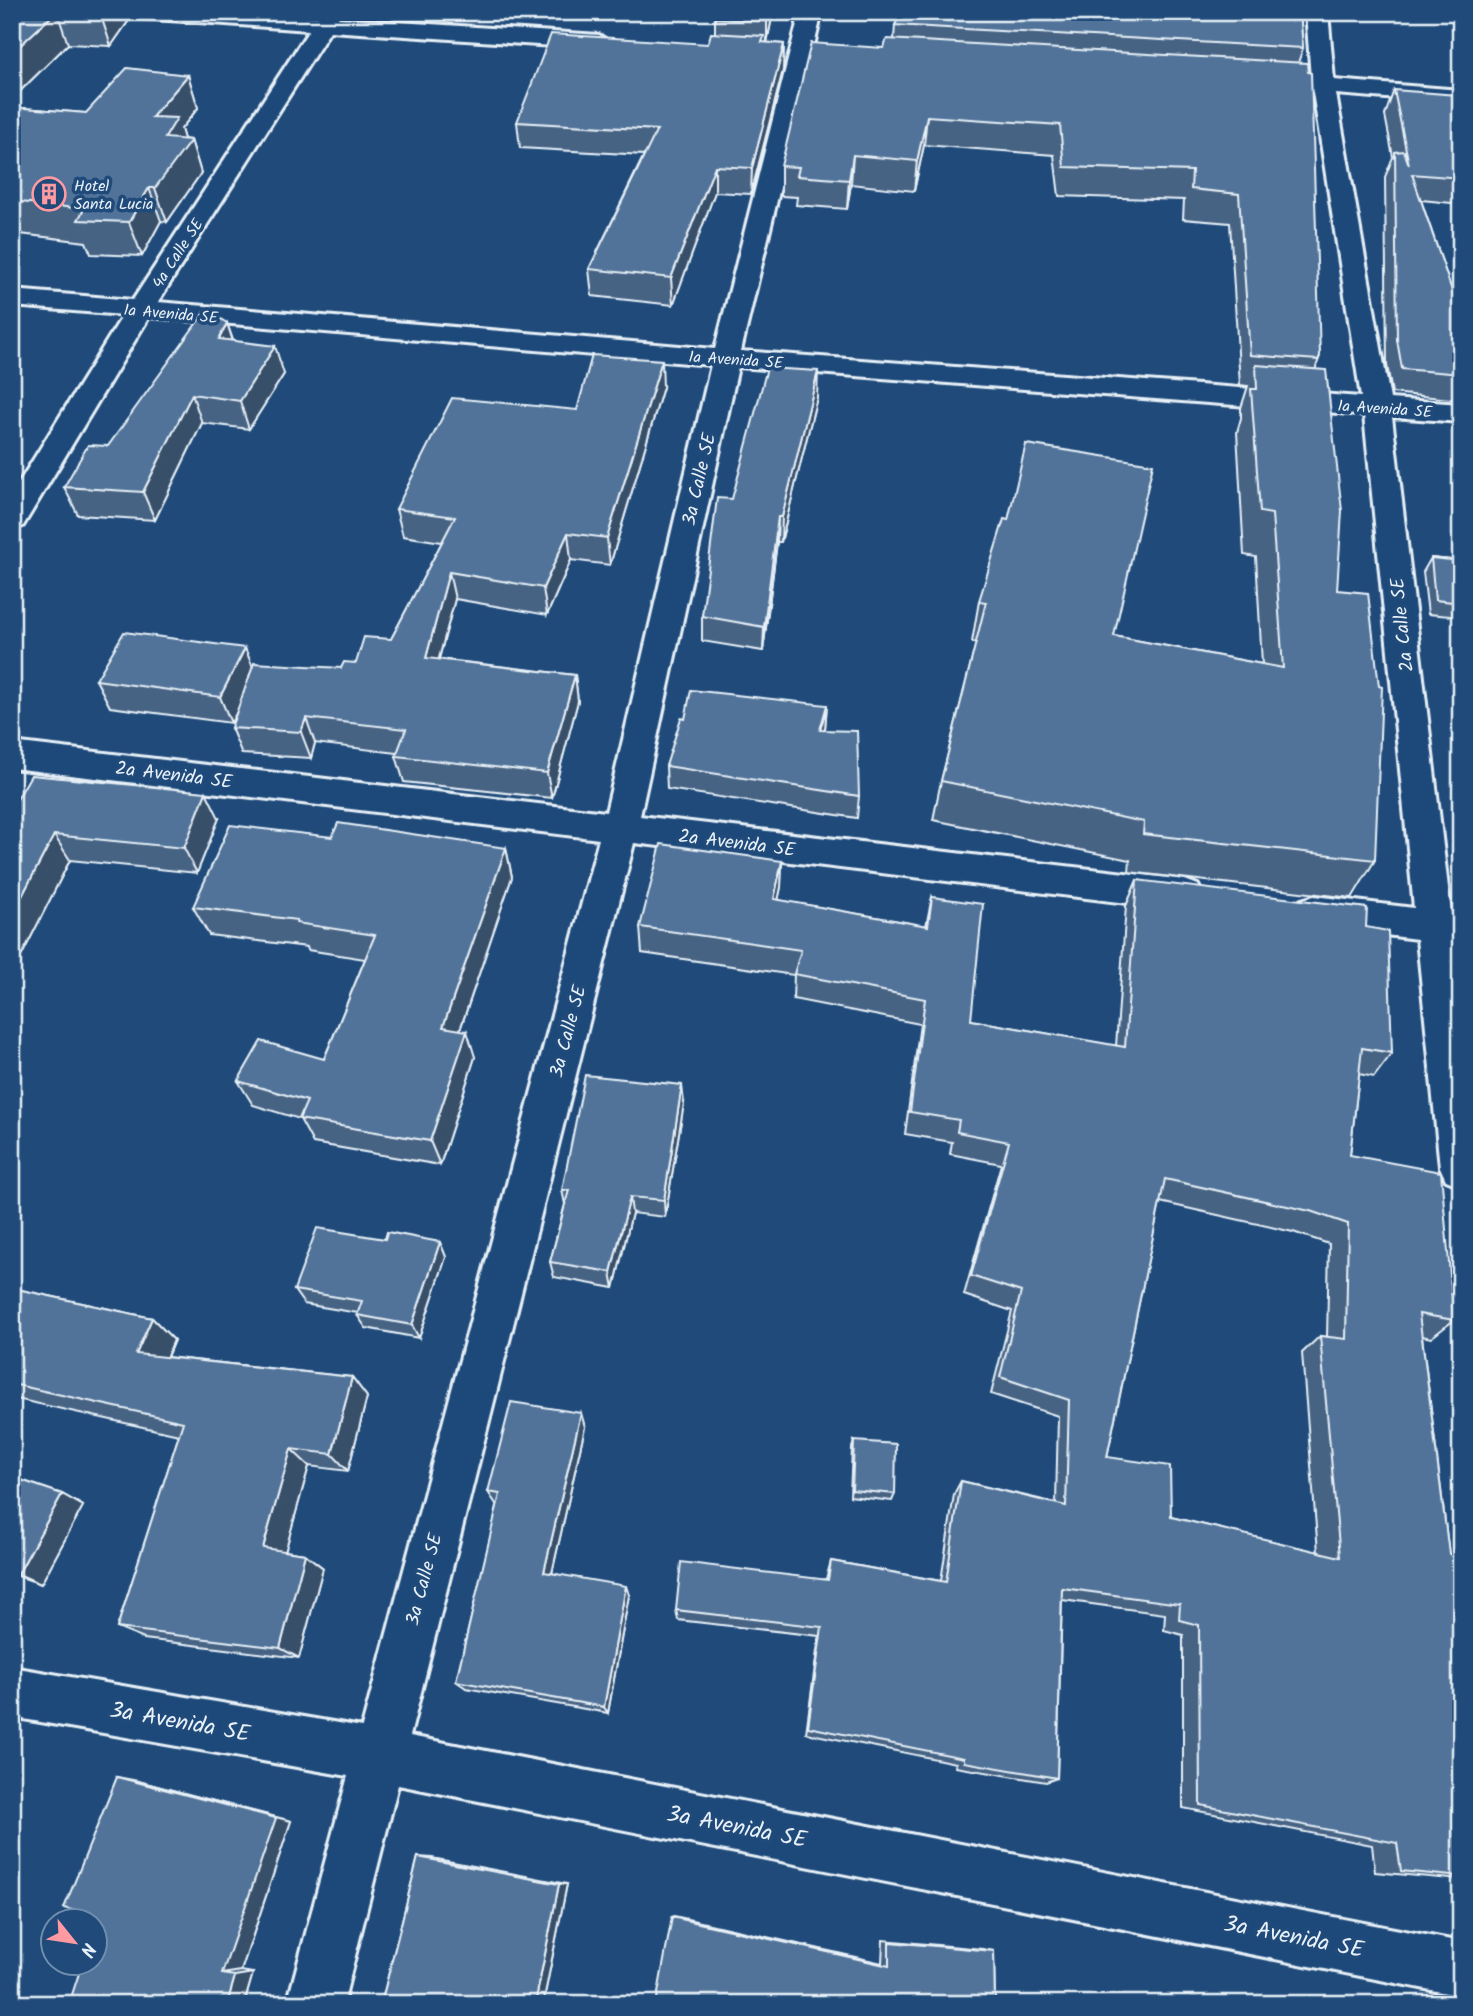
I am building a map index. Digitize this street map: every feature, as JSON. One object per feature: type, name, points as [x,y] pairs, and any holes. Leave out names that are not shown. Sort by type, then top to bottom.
[{"type":"street","points":[[141,12],[327,19],[624,43]]},
{"type":"street","name":"3a Calle SE","points":[[315,2004],[377,1755],[620,828],[726,358],[811,12]]},
{"type":"street","name":"2a Calle SE","points":[[1317,12],[1323,85],[1377,408],[1448,927],[1461,1167]]},
{"type":"street","name":"4a Calle SE","points":[[12,519],[140,310],[327,19]]},
{"type":"street","points":[[1241,80],[1461,97]]},
{"type":"street","name":"1a Avenida SE","points":[[12,298],[726,358],[1461,413]]},
{"type":"street","name":"2a Avenida SE","points":[[12,755],[1214,899]]},
{"type":"street","points":[[1283,907],[1448,927]]},
{"type":"street","name":"3a Avenida SE","points":[[12,1692],[377,1755],[1461,1969]]},
{"type":"building","points":[[12,12],[56,12],[12,53]]},
{"type":"building","points":[[716,12],[769,12],[767,21],[715,18]]},
{"type":"building","points":[[901,12],[1058,12],[1091,15],[1091,12],[1300,12],[1303,48],[895,25]]},
{"type":"building","points":[[711,33],[764,36],[762,42],[784,44],[752,168],[715,166],[671,278],[589,269],[657,130],[517,122],[551,34],[708,44]]},
{"type":"building","points":[[887,39],[1307,63],[1308,72],[1311,73],[1318,360],[1250,355],[1239,194],[1191,189],[1192,171],[1064,167],[1060,125],[927,116],[917,161],[853,155],[849,180],[797,176],[799,167],[781,166],[811,43],[883,48]]},
{"type":"building","points":[[127,68],[188,75],[152,117],[177,118],[165,138],[191,140],[155,188],[149,188],[129,222],[78,220],[84,209],[12,201],[12,107],[86,113]]},
{"type":"building","points":[[1394,90],[1457,95],[1461,109],[1461,178],[1412,174],[1461,317],[1461,374],[1402,369],[1397,340],[1395,152],[1404,151],[1409,165]]},
{"type":"building","points":[[206,310],[227,323],[219,339],[275,346],[240,401],[192,394],[143,492],[64,487],[88,445],[108,446]]},
{"type":"building","points":[[592,355],[662,360],[607,538],[568,533],[543,588],[449,572],[426,658],[575,675],[547,773],[396,756],[406,729],[306,718],[301,732],[231,728],[254,663],[341,668],[344,662],[356,663],[364,637],[391,639],[455,517],[396,509],[452,398],[577,410]]},
{"type":"building","points":[[1256,365],[1326,370],[1342,511],[1337,590],[1368,593],[1379,686],[1382,687],[1375,860],[1143,834],[1144,822],[941,781],[986,602],[979,601],[1004,519],[1008,520],[1026,444],[1153,464],[1114,636],[1283,668],[1272,514],[1260,512],[1251,389],[1257,389]]},
{"type":"building","points":[[767,368],[818,371],[782,517],[778,517],[764,627],[702,616],[717,498],[732,499]]},
{"type":"building","points":[[1431,558],[1461,561],[1461,603],[1435,600]]},
{"type":"building","points":[[124,632],[245,648],[220,697],[96,680]]},
{"type":"building","points":[[691,690],[827,705],[820,730],[857,731],[859,796],[666,766],[681,718],[685,719]]},
{"type":"building","points":[[31,775],[206,792],[184,848],[54,835],[12,915],[12,808]]},
{"type":"building","points":[[338,823],[506,848],[443,1027],[467,1031],[430,1141],[299,1119],[307,1101],[238,1081],[261,1041],[324,1059],[375,935],[296,923],[297,920],[193,907],[230,825],[332,837]]},
{"type":"building","points":[[661,844],[782,861],[774,899],[928,926],[932,897],[983,904],[971,1020],[1125,1047],[1137,880],[1367,908],[1366,927],[1388,931],[1392,1053],[1362,1048],[1350,1155],[1441,1172],[1454,1320],[1419,1314],[1449,1554],[1461,1556],[1461,1683],[1456,1682],[1461,1712],[1461,1877],[1401,1871],[1397,1843],[1200,1805],[1199,1625],[1179,1620],[1180,1604],[1062,1588],[1057,1778],[964,1762],[964,1758],[808,1727],[822,1627],[676,1610],[681,1562],[828,1580],[831,1561],[946,1582],[961,1481],[1066,1506],[1069,1400],[1000,1377],[1021,1292],[971,1276],[1009,1142],[957,1132],[959,1120],[910,1112],[925,999],[794,974],[801,950],[640,927]],"holes":[[[1165,1179],[1310,1211],[1348,1224],[1346,1339],[1320,1336],[1340,1557],[1171,1517],[1170,1466],[1107,1457]]]},
{"type":"building","points":[[585,1075],[682,1085],[664,1200],[630,1197],[611,1272],[550,1262],[569,1190],[562,1190]]},
{"type":"building","points":[[317,1228],[385,1239],[387,1232],[440,1242],[412,1325],[357,1315],[362,1301],[294,1290]]},
{"type":"building","points":[[12,1288],[152,1318],[136,1354],[352,1377],[332,1454],[291,1449],[263,1548],[305,1554],[280,1648],[117,1628],[183,1422],[12,1384]]},
{"type":"building","points":[[511,1402],[581,1413],[544,1572],[626,1586],[604,1707],[456,1681],[500,1494],[488,1492]]},
{"type":"building","points":[[854,1441],[896,1444],[895,1494],[852,1490]]},
{"type":"building","points":[[12,1477],[62,1494],[18,1574],[12,1572]]},
{"type":"building","points":[[117,1777],[276,1818],[222,1974],[235,1976],[227,2004],[69,2004],[77,1978],[108,1978],[108,1908],[64,1908]]},
{"type":"building","points":[[418,1857],[559,1884],[535,2004],[381,2004]]},
{"type":"building","points":[[672,1917],[889,1966],[889,1942],[994,1951],[995,2004],[656,2004]]},
{"type":"place","name":"Hotel Santa Lucia","points":[[49,194]]}]
